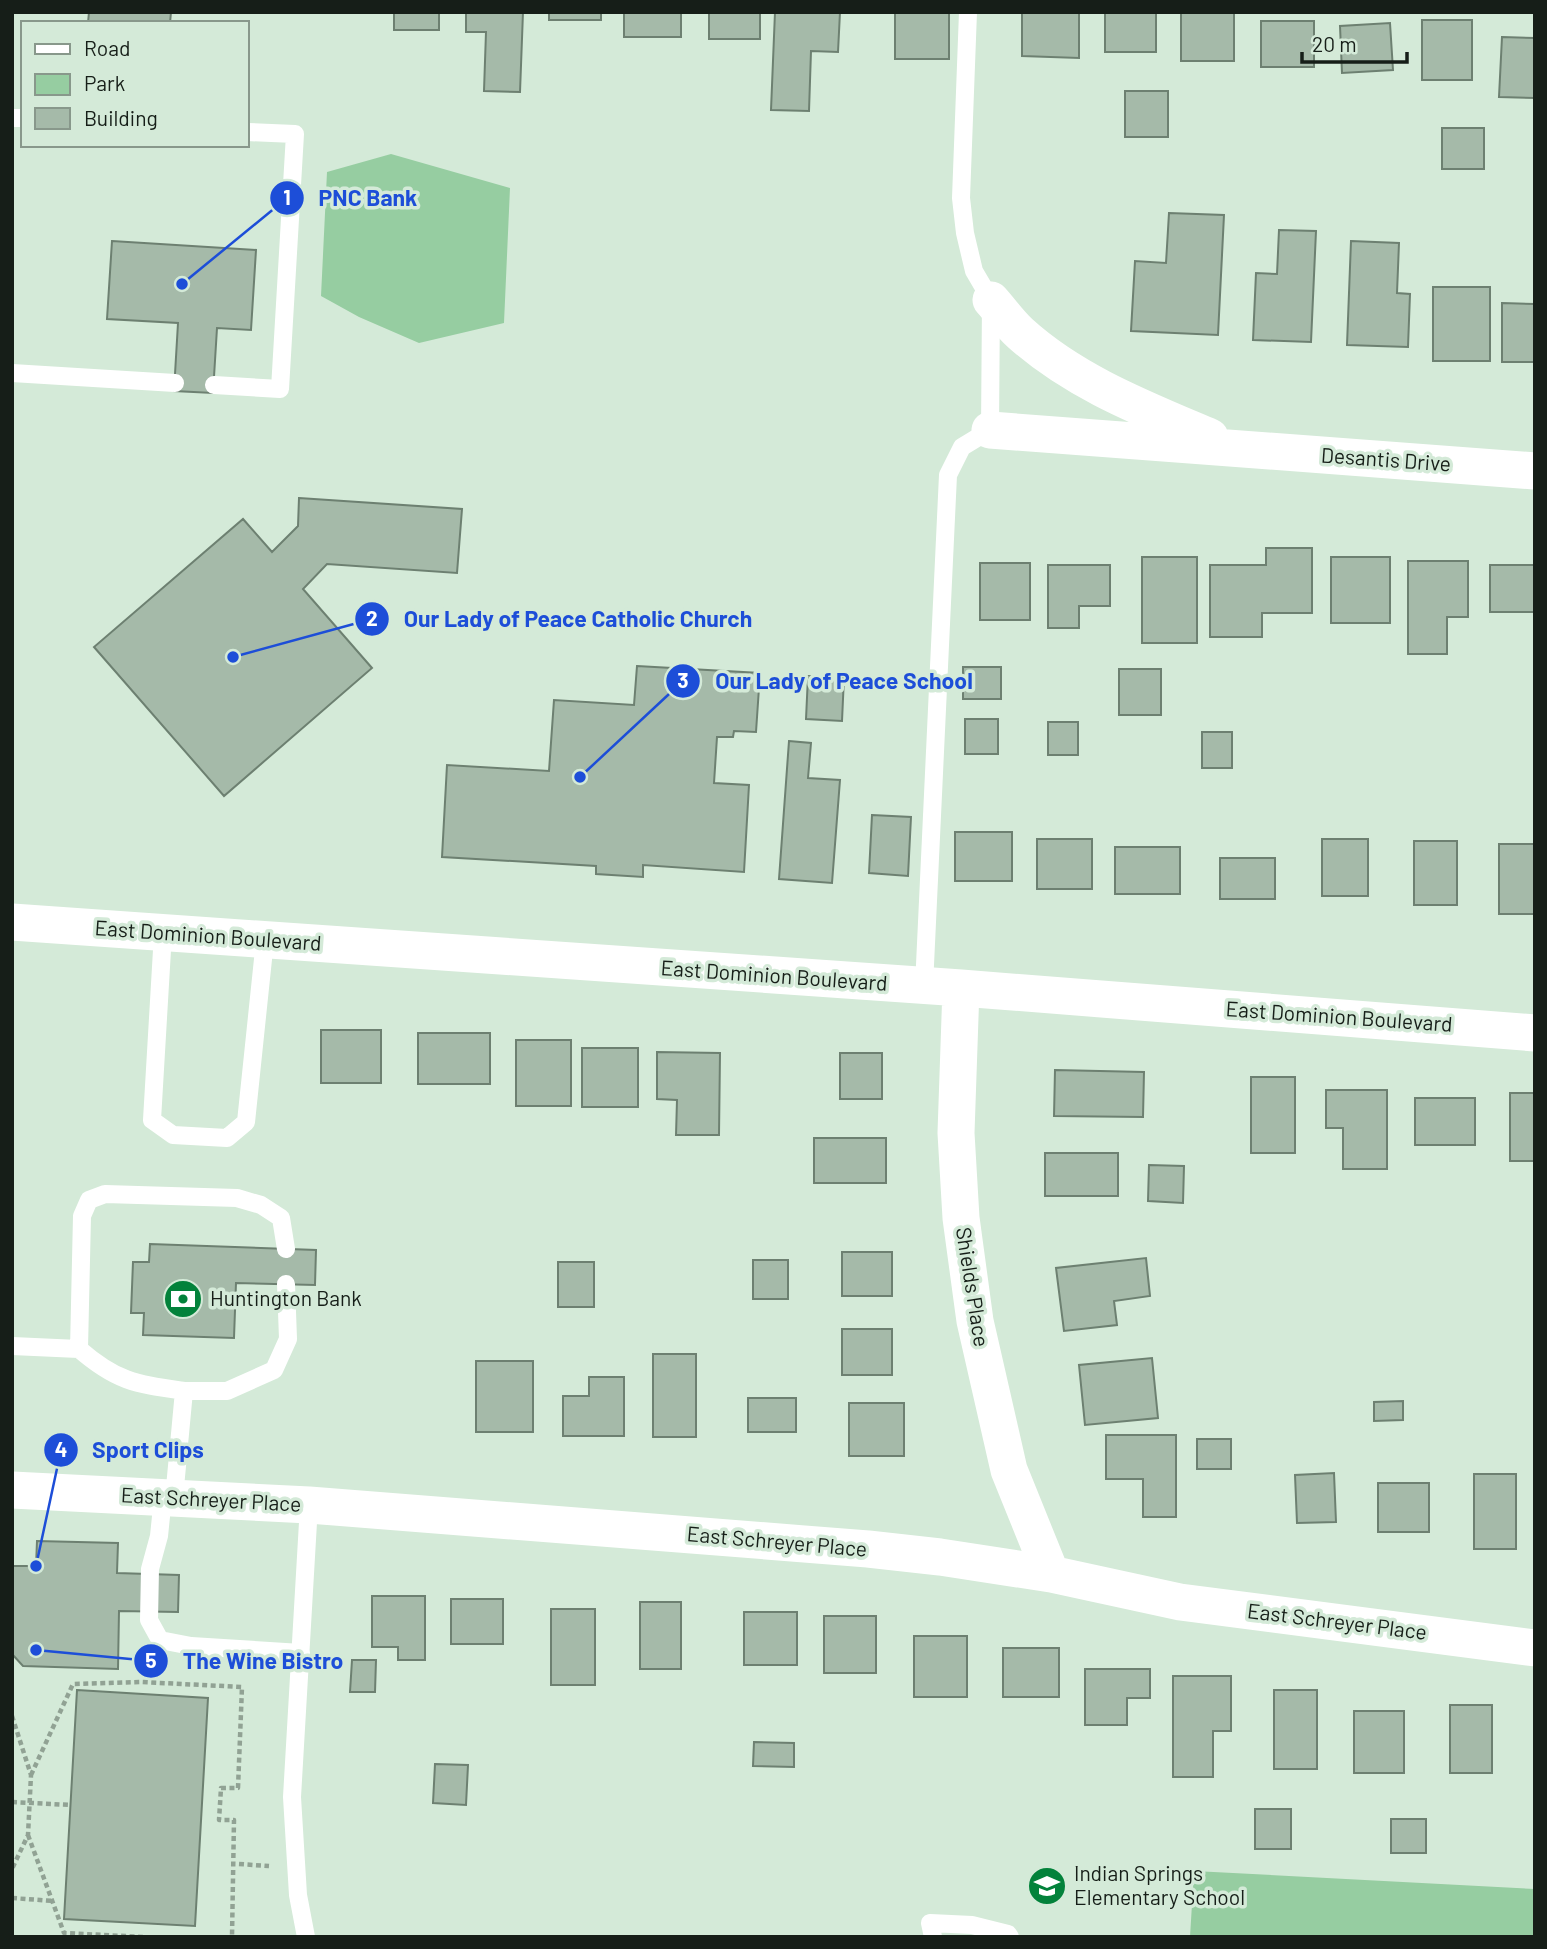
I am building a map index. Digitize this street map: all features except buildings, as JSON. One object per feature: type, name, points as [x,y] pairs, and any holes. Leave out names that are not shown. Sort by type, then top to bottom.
[{"type":"street","name":"Desantis Drive","points":[[992,300],[1018,332],[1062,366],[1139,407],[1237,448]]},
{"type":"street","name":"Desantis Drive","points":[[990,430],[1535,471]]},
{"type":"street","name":"East Dominion Boulevard","points":[[12,922],[961,988],[1535,1033]]},
{"type":"street","name":"Shields Place","points":[[961,988],[956,1133],[961,1218],[975,1321],[1009,1471],[1051,1574]]},
{"type":"street","name":"East Schreyer Place","points":[[12,1490],[309,1505],[867,1549],[1051,1574],[1180,1602],[1535,1648]]},
{"type":"lane","points":[[924,986],[947,475],[962,447],[990,430],[992,300],[974,271],[965,233],[961,198],[968,12]]},
{"type":"lane","points":[[214,385],[280,389],[295,135],[248,132]]},
{"type":"lane","points":[[12,373],[174,383]]},
{"type":"lane","points":[[163,933],[152,1120],[173,1135],[227,1138],[246,1122],[265,940]]},
{"type":"lane","points":[[79,1349],[82,1216],[89,1200],[105,1194],[237,1198],[261,1205],[281,1218],[286,1249]]},
{"type":"lane","points":[[12,1346],[79,1349],[101,1368],[136,1384],[184,1391],[227,1391],[274,1370],[288,1339],[286,1284]]},
{"type":"lane","points":[[184,1391],[169,1497],[150,1569],[149,1620],[160,1640],[191,1646],[301,1653]]},
{"type":"lane","points":[[306,1937],[298,1895],[292,1797],[309,1505]]},
{"type":"lane","points":[[933,1937],[930,1923],[972,1926],[1008,1934],[1010,1937]]},
{"type":"path","points":[[31,1775],[73,1684],[141,1682],[242,1687],[238,1788],[221,1788],[219,1820],[234,1820],[232,1937]]},
{"type":"path","points":[[12,1716],[31,1775],[28,1835],[12,1869]]},
{"type":"path","points":[[12,1802],[71,1805]]},
{"type":"path","points":[[28,1835],[64,1933],[145,1937]]},
{"type":"path","points":[[12,1898],[53,1901]]},
{"type":"green space","points":[[391,154],[510,188],[504,323],[419,343],[359,317],[321,296],[327,172]]},
{"type":"green space","points":[[1194,1871],[1535,1889],[1535,1937],[1190,1937]]},
{"type":"place","name":"PNC Bank","points":[[182,284]]},
{"type":"place","name":"Our Lady of Peace Catholic Church","points":[[233,657]]},
{"type":"place","name":"Our Lady of Peace School","points":[[580,777]]},
{"type":"place","name":"Huntington Bank","points":[[183,1299]]},
{"type":"place","name":"Sport Clips","points":[[36,1566]]},
{"type":"place","name":"The Wine Bistro","points":[[36,1650]]},
{"type":"place","name":"Indian Springs Elementary School","points":[[1047,1886]]}]
